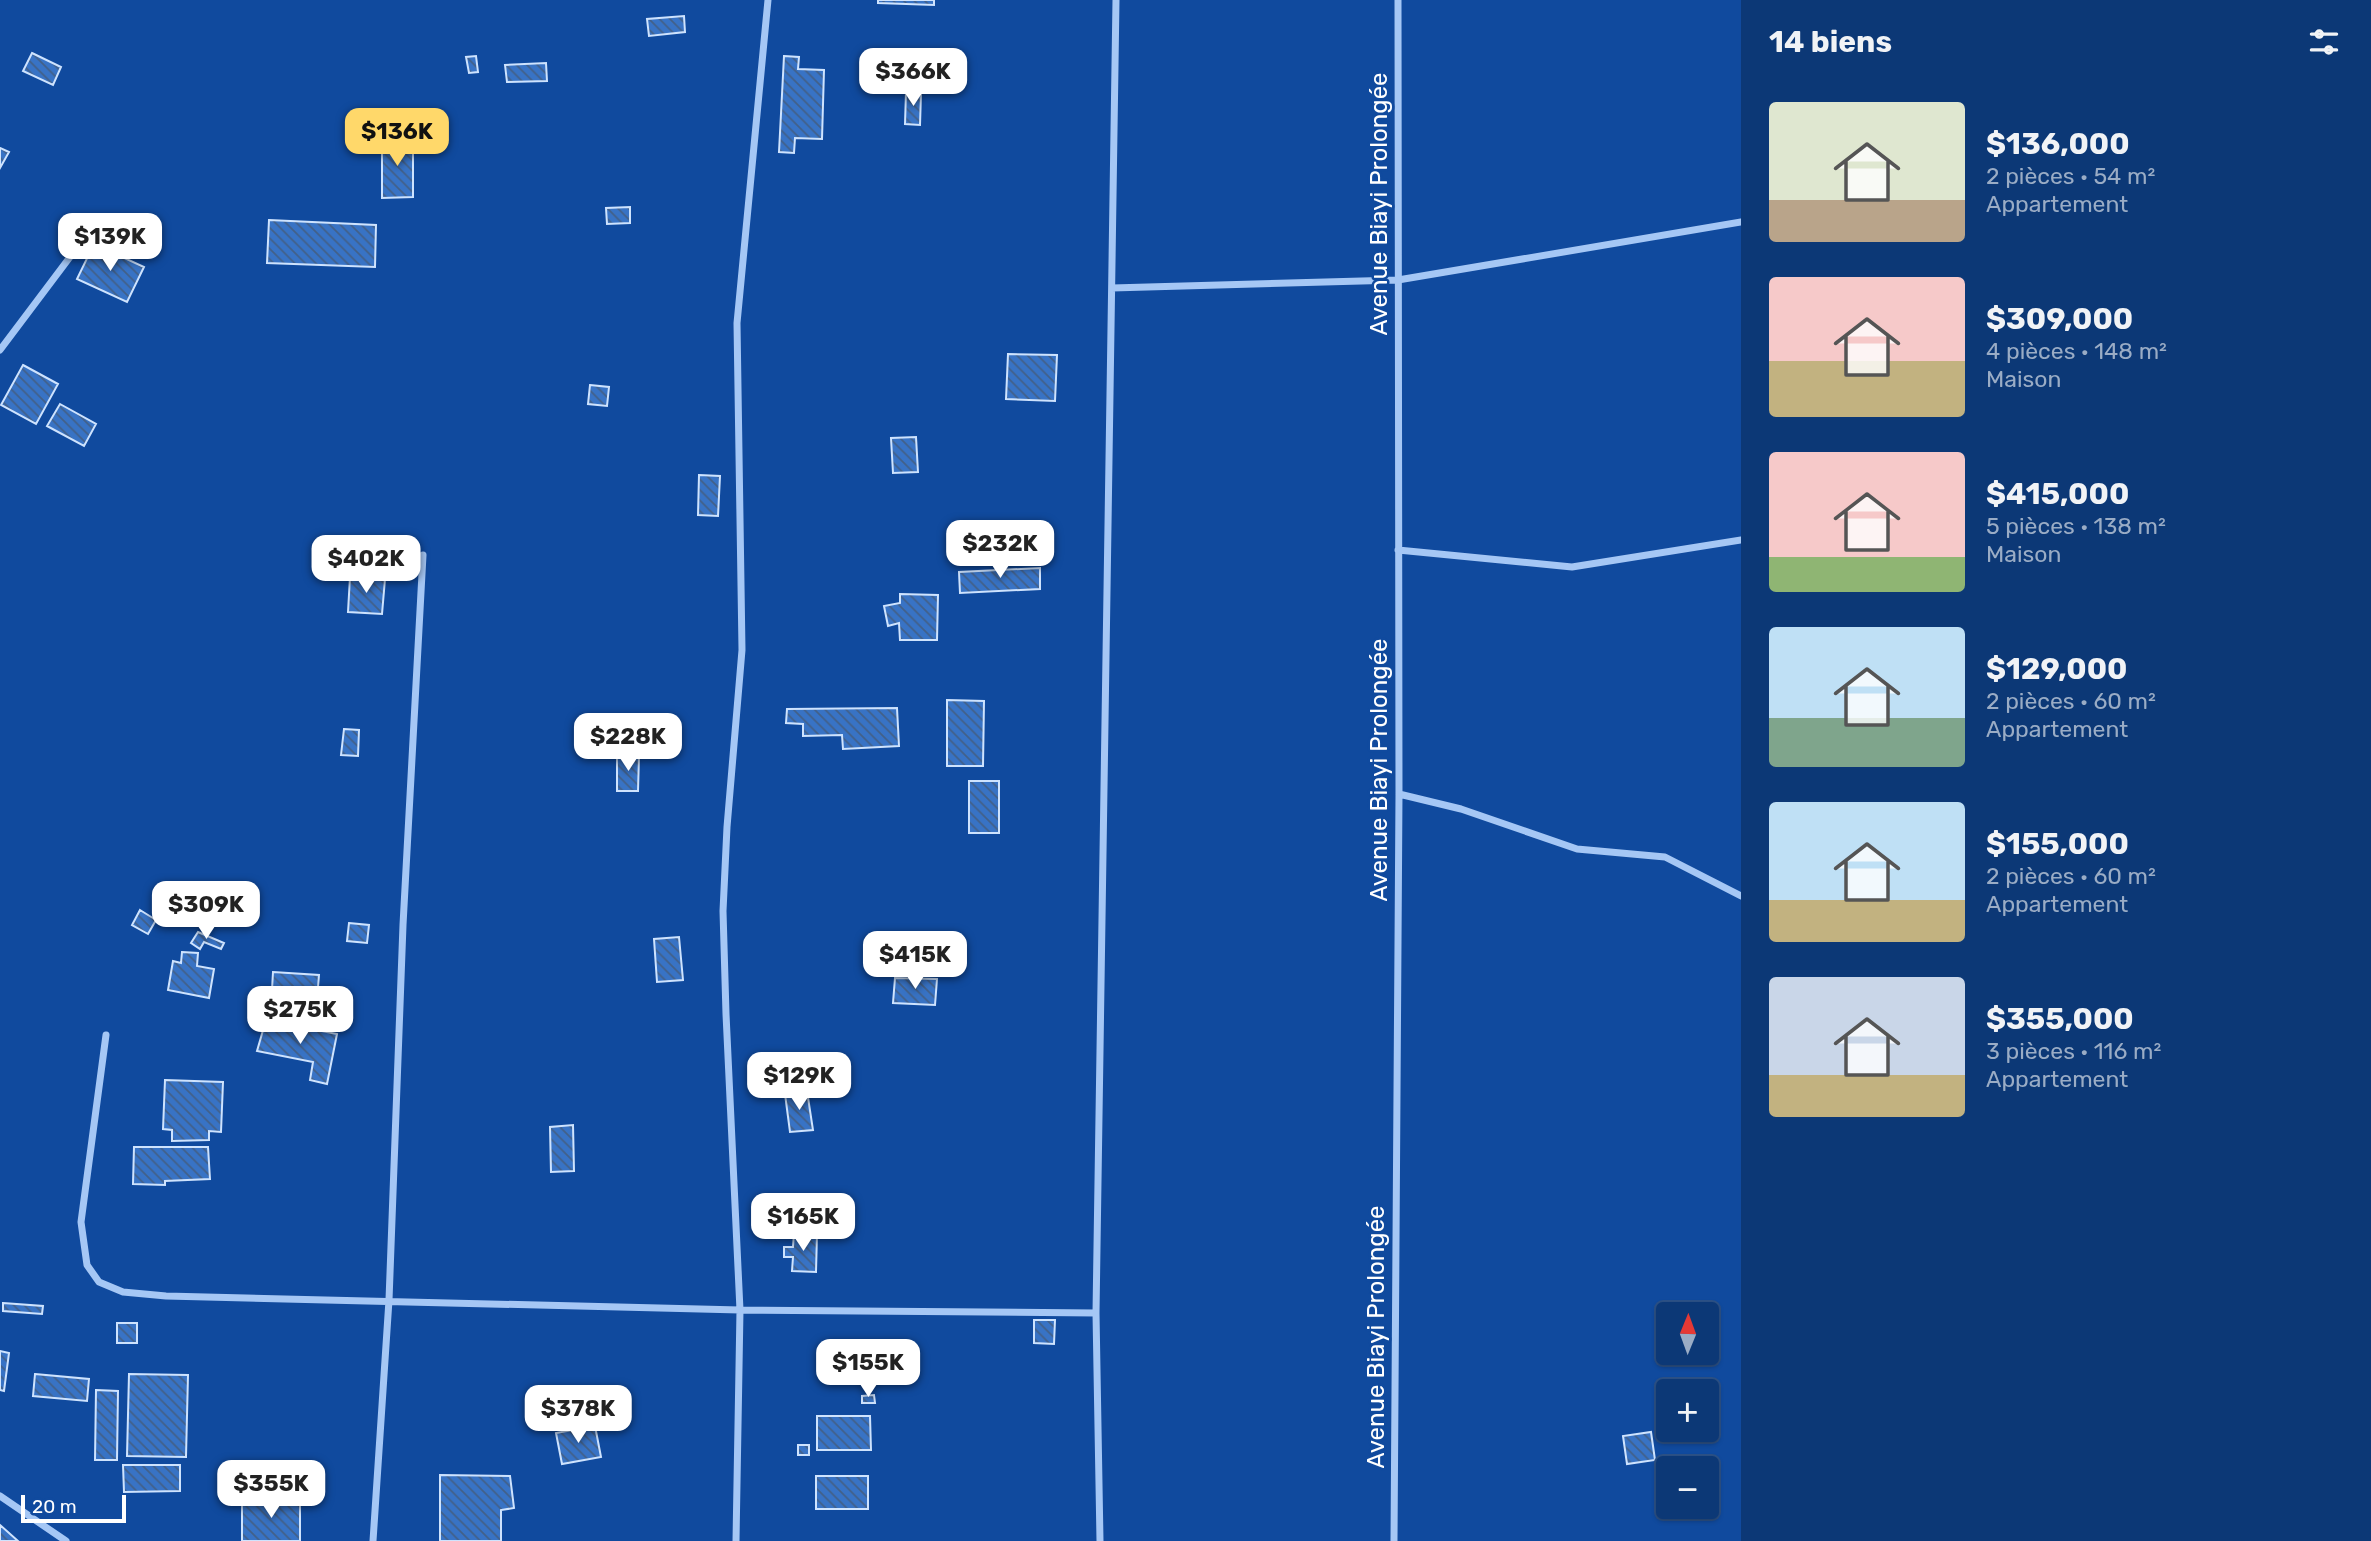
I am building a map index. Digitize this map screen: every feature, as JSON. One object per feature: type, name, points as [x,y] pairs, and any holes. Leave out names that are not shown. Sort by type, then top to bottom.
[{"type":"street","points":[[736,1541],[740,1310],[723,911],[727,827],[742,650],[737,324],[768,0]]},
{"type":"street","points":[[1100,1541],[1096,1312],[1116,0]]},
{"type":"street","name":"Avenue Biayi Prolongée","points":[[1394,1541],[1399,794],[1398,0]]},
{"type":"street","points":[[1112,288],[1398,280],[1741,222]]},
{"type":"street","points":[[0,351],[70,257]]},
{"type":"street","points":[[1398,550],[1572,567],[1741,540]]},
{"type":"street","points":[[373,1541],[389,1300],[403,925],[423,555]]},
{"type":"street","points":[[1399,794],[1461,809],[1577,849],[1665,857],[1741,895]]},
{"type":"street","points":[[106,1035],[81,1222],[87,1265],[99,1282],[123,1292],[166,1296],[740,1310],[1096,1312]]},
{"type":"street","points":[[0,1496],[66,1541]]},
{"type":"building","points":[[878,0],[934,0],[934,5],[878,3]]},
{"type":"building","points":[[684,16],[685,32],[649,36],[647,19]]},
{"type":"building","points":[[32,53],[61,67],[53,85],[23,71]]},
{"type":"building","points":[[476,56],[478,72],[469,73],[466,57]]},
{"type":"building","points":[[784,56],[799,57],[798,69],[824,70],[822,139],[795,138],[794,153],[779,152]]},
{"type":"building","points":[[546,63],[547,81],[507,82],[505,65]]},
{"type":"building","points":[[906,92],[921,93],[920,125],[905,124]]},
{"type":"building","points":[[382,139],[413,139],[413,197],[382,198]]},
{"type":"building","points":[[0,148],[9,152],[0,168]]},
{"type":"building","points":[[630,207],[630,223],[607,224],[606,208]]},
{"type":"building","points":[[269,220],[376,225],[375,267],[267,263]]},
{"type":"building","points":[[94,244],[144,267],[127,302],[77,279]]},
{"type":"building","points":[[1008,354],[1057,355],[1055,401],[1006,399]]},
{"type":"building","points":[[23,365],[58,384],[36,424],[1,405]]},
{"type":"building","points":[[590,385],[609,387],[607,406],[588,404]]},
{"type":"building","points":[[60,404],[96,424],[84,446],[47,426]]},
{"type":"building","points":[[916,437],[918,472],[893,473],[891,438]]},
{"type":"building","points":[[699,475],[720,476],[718,516],[698,515]]},
{"type":"building","points":[[378,543],[403,546],[400,568],[375,564]]},
{"type":"building","points":[[1040,568],[1040,589],[960,593],[959,572]]},
{"type":"building","points":[[350,577],[385,579],[382,614],[348,612]]},
{"type":"building","points":[[900,594],[938,595],[937,640],[900,640],[899,623],[888,626],[884,606],[900,603]]},
{"type":"building","points":[[947,700],[984,701],[983,766],[947,766]]},
{"type":"building","points":[[897,708],[899,746],[843,749],[842,735],[803,736],[803,724],[786,723],[787,709]]},
{"type":"building","points":[[344,729],[359,730],[358,756],[341,755]]},
{"type":"building","points":[[617,756],[639,756],[638,791],[617,791]]},
{"type":"building","points":[[969,781],[999,781],[999,833],[969,833]]},
{"type":"building","points":[[140,910],[156,920],[148,934],[132,925]]},
{"type":"building","points":[[349,923],[369,925],[367,943],[347,941]]},
{"type":"building","points":[[198,932],[224,943],[221,949],[204,942],[200,949],[191,943]]},
{"type":"building","points":[[679,937],[683,980],[657,982],[654,939]]},
{"type":"building","points":[[182,952],[198,953],[197,966],[214,969],[209,998],[168,990],[173,961],[181,963]]},
{"type":"building","points":[[273,972],[319,975],[316,1011],[271,1007]]},
{"type":"building","points":[[895,978],[937,979],[935,1005],[893,1003]]},
{"type":"building","points":[[266,1020],[337,1034],[327,1084],[310,1080],[313,1062],[257,1051]]},
{"type":"building","points":[[165,1080],[223,1082],[221,1132],[209,1131],[209,1140],[172,1141],[172,1130],[163,1129]]},
{"type":"building","points":[[807,1091],[813,1130],[790,1132],[785,1094]]},
{"type":"building","points":[[573,1125],[574,1171],[551,1172],[550,1127]]},
{"type":"building","points":[[134,1147],[208,1147],[210,1179],[165,1181],[165,1185],[133,1184]]},
{"type":"building","points":[[794,1233],[817,1234],[816,1272],[792,1271],[793,1257],[784,1257],[784,1247],[793,1247]]},
{"type":"building","points":[[3,1303],[43,1306],[42,1314],[3,1311]]},
{"type":"building","points":[[1034,1320],[1055,1320],[1054,1344],[1034,1343]]},
{"type":"building","points":[[117,1323],[137,1323],[137,1343],[117,1343]]},
{"type":"building","points":[[0,1351],[9,1353],[4,1391],[0,1390]]},
{"type":"building","points":[[35,1374],[89,1379],[87,1401],[33,1396]]},
{"type":"building","points":[[129,1374],[188,1375],[186,1457],[127,1456]]},
{"type":"building","points":[[96,1390],[118,1391],[117,1460],[95,1460]]},
{"type":"building","points":[[874,1395],[875,1403],[862,1403],[862,1396]]},
{"type":"building","points":[[817,1416],[870,1416],[871,1450],[817,1450]]},
{"type":"building","points":[[595,1426],[601,1457],[562,1464],[556,1433]]},
{"type":"building","points":[[1651,1432],[1655,1460],[1627,1464],[1623,1436]]},
{"type":"building","points":[[798,1445],[809,1445],[809,1455],[798,1455]]},
{"type":"building","points":[[123,1465],[180,1465],[180,1491],[124,1492]]},
{"type":"building","points":[[440,1475],[510,1476],[514,1508],[501,1510],[501,1541],[440,1541]]},
{"type":"building","points":[[816,1476],[868,1476],[868,1509],[816,1509]]},
{"type":"building","points":[[242,1499],[300,1500],[300,1541],[242,1541]]},
{"type":"building","points":[[0,1525],[18,1541],[0,1541]]}]
